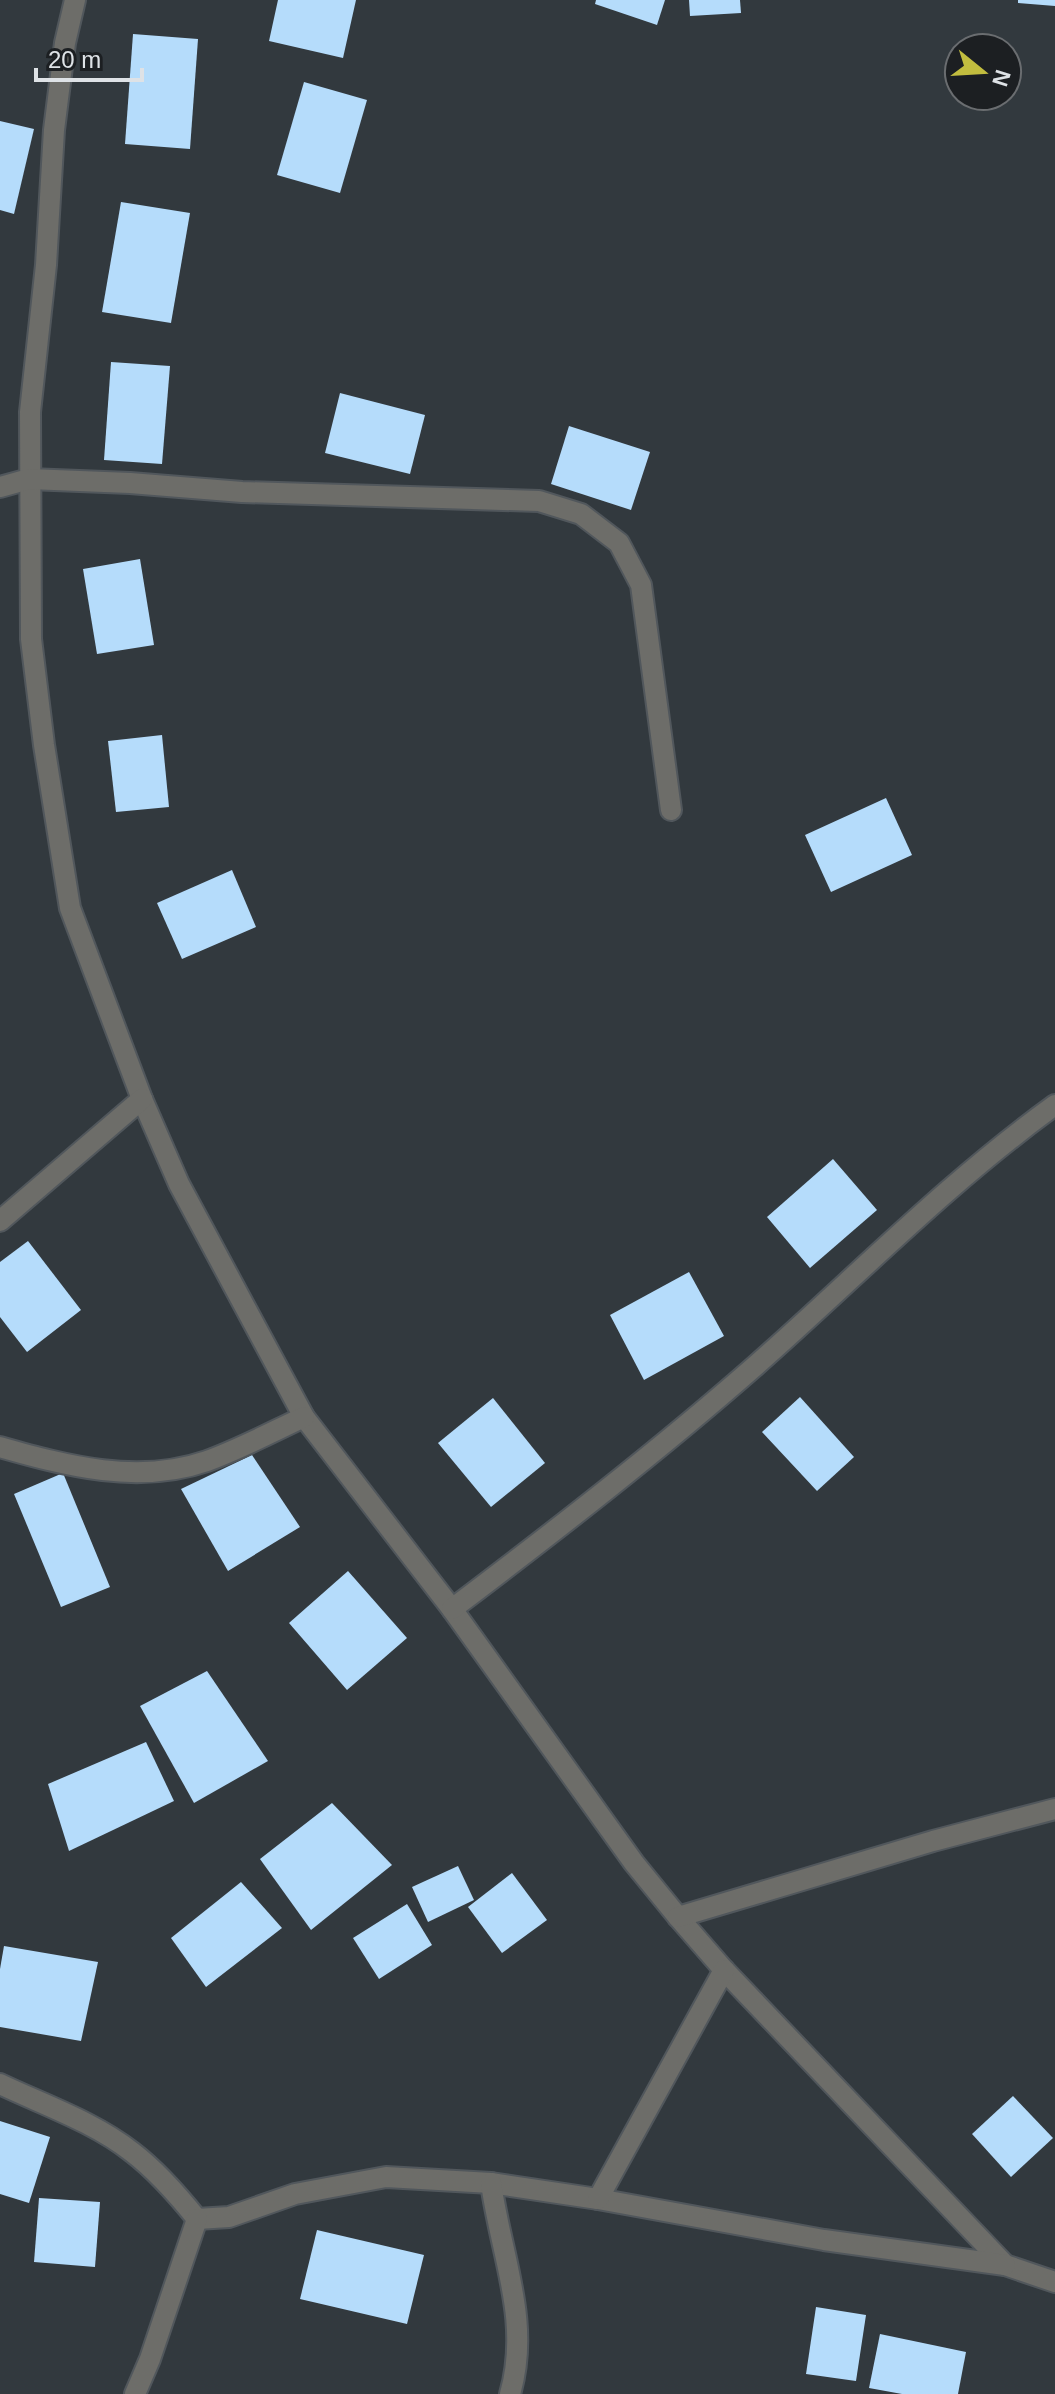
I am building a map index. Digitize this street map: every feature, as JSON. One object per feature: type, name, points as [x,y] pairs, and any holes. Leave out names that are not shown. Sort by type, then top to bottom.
[{"type":"street","points":[[75,0],[65,43],[54,130],[46,265],[30,412],[31,639],[70,908],[142,1099],[179,1184],[304,1417],[452,1609],[634,1863],[724,1970],[1005,2265]]},
{"type":"street","points":[[0,487],[29,479],[242,492],[539,501],[581,514],[619,543],[641,585],[671,810]]},
{"type":"street","points":[[0,1221],[142,1099]]},
{"type":"street","points":[[452,1609],[577,1514],[754,1367],[990,1153],[1055,1105]]},
{"type":"street","points":[[0,1447],[80,1467],[115,1472],[159,1472],[206,1461],[304,1417]]},
{"type":"street","points":[[678,1917],[933,1841],[1055,1809]]},
{"type":"street","points":[[598,2199],[724,1970]]},
{"type":"street","points":[[0,2084],[85,2123],[131,2151],[166,2181],[197,2219]]},
{"type":"street","points":[[197,2219],[229,2217],[295,2194],[386,2177],[491,2183],[824,2240],[1005,2265],[1055,2282]]},
{"type":"street","points":[[491,2183],[519,2327],[518,2366],[510,2394]]},
{"type":"street","points":[[135,2394],[150,2359],[197,2219]]},
{"type":"building","points":[[278,0],[356,0],[343,58],[269,41]]},
{"type":"building","points":[[596,0],[665,0],[657,25],[595,4]]},
{"type":"building","points":[[689,0],[740,0],[741,13],[690,16]]},
{"type":"building","points":[[1018,0],[1055,0],[1055,6],[1018,3]]},
{"type":"building","points":[[133,34],[198,39],[190,149],[125,144]]},
{"type":"building","points":[[304,82],[367,100],[340,193],[277,175]]},
{"type":"building","points":[[0,121],[34,129],[14,214],[0,210]]},
{"type":"building","points":[[121,202],[190,213],[171,323],[102,312]]},
{"type":"building","points":[[111,362],[170,366],[162,464],[104,460]]},
{"type":"building","points":[[340,393],[425,415],[410,474],[325,453]]},
{"type":"building","points":[[569,426],[650,452],[631,510],[551,484]]},
{"type":"building","points":[[140,559],[154,645],[97,654],[83,569]]},
{"type":"building","points":[[162,735],[169,807],[116,812],[108,741]]},
{"type":"building","points":[[886,798],[912,855],[831,892],[805,835]]},
{"type":"building","points":[[232,870],[256,927],[182,959],[157,903]]},
{"type":"building","points":[[833,1159],[877,1210],[810,1268],[767,1217]]},
{"type":"building","points":[[28,1241],[81,1310],[27,1352],[0,1317],[0,1262]]},
{"type":"building","points":[[689,1272],[724,1336],[644,1380],[610,1315]]},
{"type":"building","points":[[800,1397],[854,1457],[817,1491],[762,1432]]},
{"type":"building","points":[[493,1398],[545,1463],[491,1507],[438,1443]]},
{"type":"building","points":[[252,1455],[300,1527],[228,1571],[181,1489]]},
{"type":"building","points":[[63,1473],[110,1587],[61,1607],[14,1494]]},
{"type":"building","points":[[348,1571],[407,1638],[347,1690],[289,1623]]},
{"type":"building","points":[[207,1671],[268,1761],[194,1803],[140,1706]]},
{"type":"building","points":[[146,1742],[174,1801],[69,1851],[48,1784]]},
{"type":"building","points":[[332,1803],[392,1865],[311,1930],[260,1859]]},
{"type":"building","points":[[458,1866],[474,1900],[428,1922],[412,1887]]},
{"type":"building","points":[[512,1873],[547,1920],[502,1953],[468,1907]]},
{"type":"building","points":[[241,1882],[282,1928],[206,1987],[171,1938]]},
{"type":"building","points":[[407,1904],[432,1945],[379,1979],[353,1938]]},
{"type":"building","points":[[4,1946],[98,1962],[81,2041],[0,2027],[0,1969]]},
{"type":"building","points":[[1013,2096],[1053,2138],[1011,2177],[972,2134]]},
{"type":"building","points":[[0,2121],[50,2137],[29,2203],[0,2194]]},
{"type":"building","points":[[39,2198],[100,2202],[95,2267],[34,2262]]},
{"type":"building","points":[[317,2230],[424,2255],[407,2324],[300,2299]]},
{"type":"building","points":[[816,2307],[866,2315],[856,2381],[806,2374]]},
{"type":"building","points":[[880,2334],[966,2352],[958,2394],[902,2394],[869,2388]]}]
